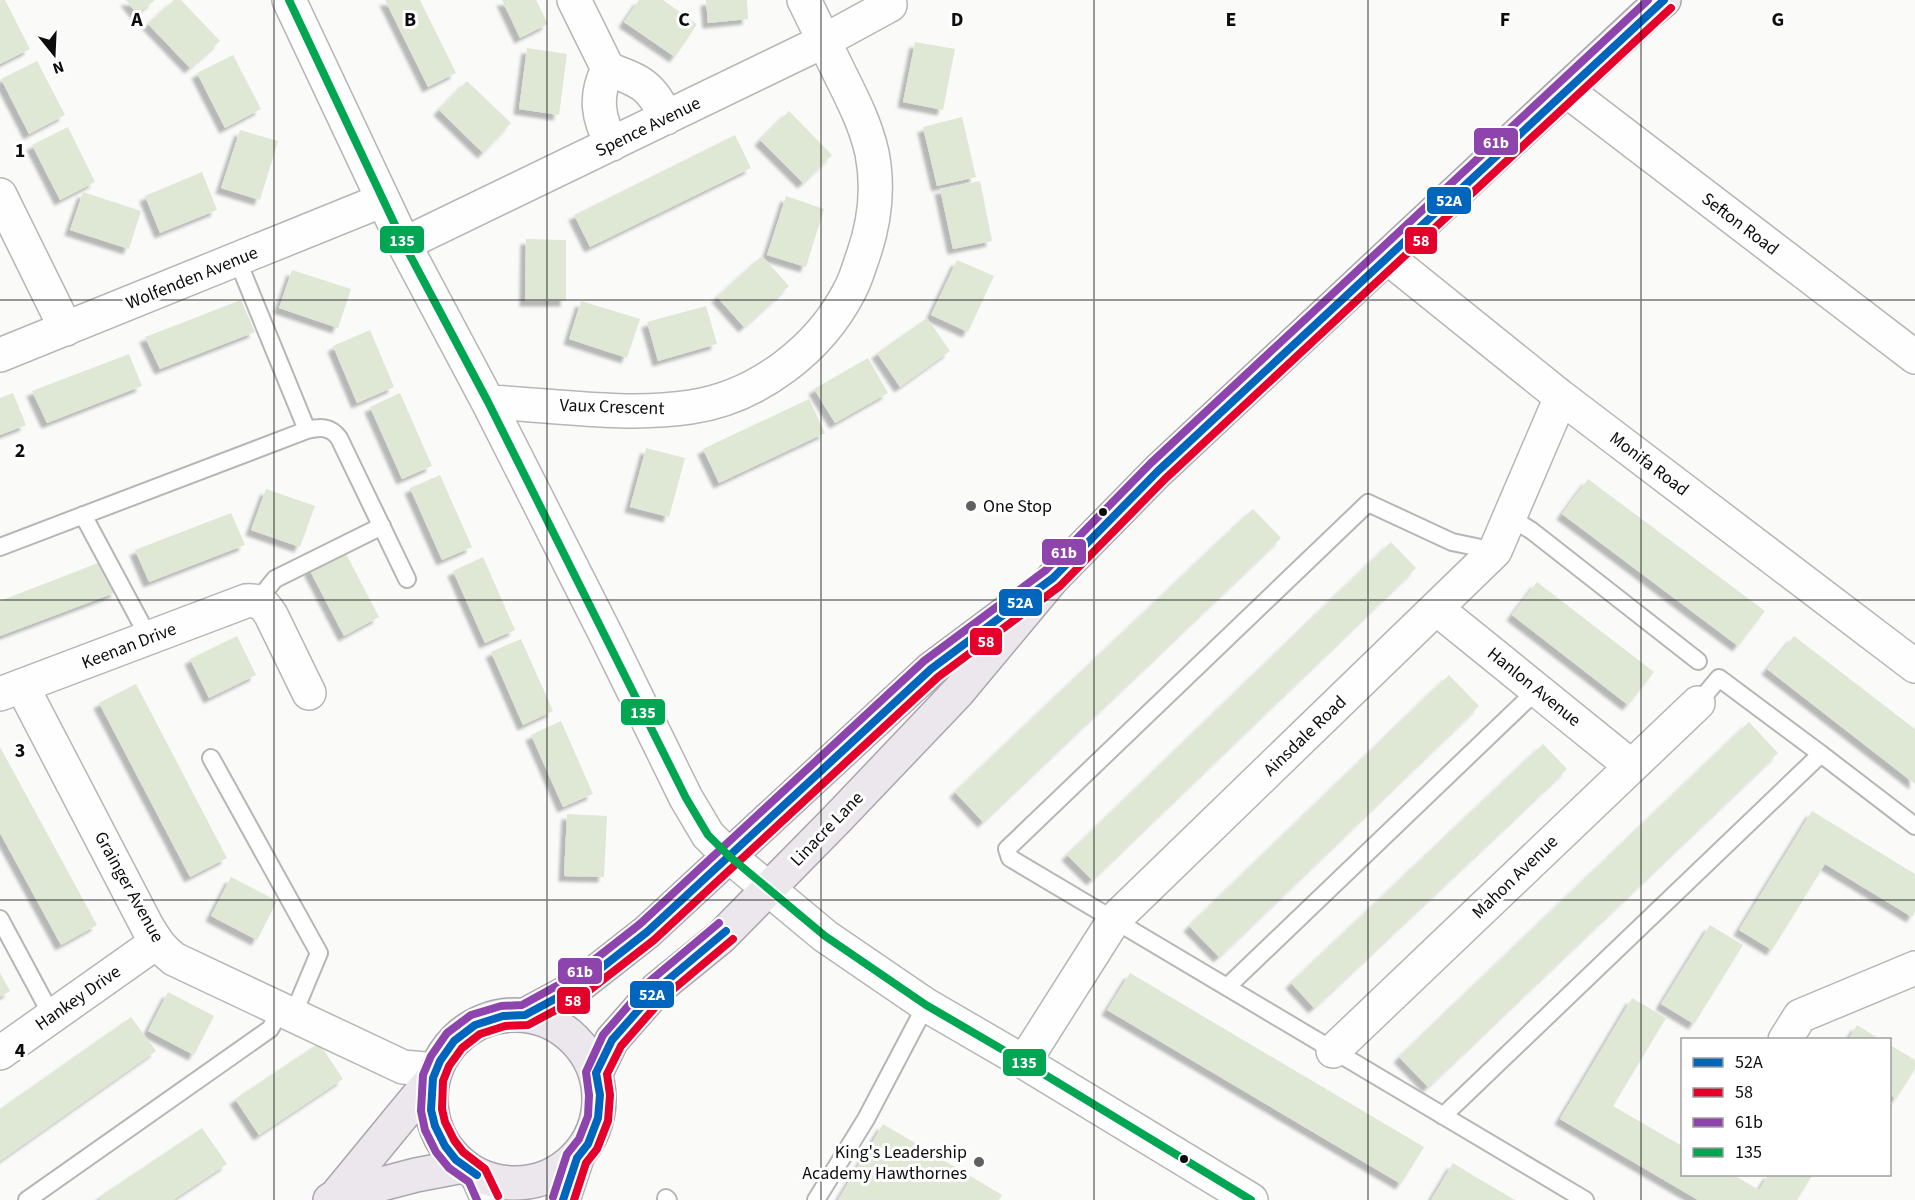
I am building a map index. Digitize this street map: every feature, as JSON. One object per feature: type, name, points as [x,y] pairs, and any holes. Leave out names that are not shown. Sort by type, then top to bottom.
[{"type":"main road","name":"Linacre Lane","points":[[596,1073],[612,1040],[657,989],[721,937],[769,888],[958,692],[1053,578],[1158,471],[1664,0]]},
{"type":"main road","name":"Linacre Lane","points":[[525,1015],[577,987],[647,932],[931,669],[1053,578]]},
{"type":"main road","points":[[333,1198],[416,1175],[504,1183],[537,1181],[560,1171],[577,1158],[588,1144],[598,1118],[600,1095],[596,1073],[587,1053],[563,1029],[547,1021],[525,1015],[503,1016],[475,1025],[454,1041],[440,1061],[431,1095],[431,1110],[435,1126],[445,1146],[476,1180]]},
{"type":"main road","points":[[333,1198],[435,1074]]},
{"type":"street","points":[[288,0],[404,244],[488,402],[686,798],[708,835],[729,856],[825,936],[926,1005],[1251,1200]]},
{"type":"street","points":[[574,0],[608,69],[638,80],[650,90],[661,104],[666,118]]},
{"type":"street","name":"Vaux Crescent","points":[[488,402],[621,411],[660,411],[693,407],[717,401],[766,379],[812,342],[830,322],[851,288],[872,231],[876,189],[872,153],[861,116],[804,0]]},
{"type":"street","name":"Spence Avenue","points":[[404,244],[824,41],[890,5]]},
{"type":"street","points":[[608,69],[602,81],[599,113],[602,126],[612,144]]},
{"type":"street","name":"Sefton Road","points":[[1566,90],[1915,357]]},
{"type":"street","points":[[0,195],[66,328]]},
{"type":"street","name":"Wolfenden Avenue","points":[[0,355],[383,200]]},
{"type":"street","name":"Monifa Road","points":[[1387,257],[1561,397],[1913,661]]},
{"type":"street","name":"Ainsdale Road","points":[[1024,1062],[1114,920],[1495,551],[1561,397]]},
{"type":"street","points":[[258,600],[271,615],[309,693]]},
{"type":"street","name":"Keenan Drive","points":[[11,690],[246,601],[258,600]]},
{"type":"street","name":"Hanlon Avenue","points":[[1437,609],[1631,766]]},
{"type":"street","name":"Grainger Avenue","points":[[11,690],[157,942],[174,959],[403,1067],[435,1074]]},
{"type":"street","name":"Mahon Avenue","points":[[1333,1051],[1698,703]]},
{"type":"street","name":"Hankey Drive","points":[[0,1053],[157,942]]},
{"type":"street","points":[[1786,1038],[1800,1016],[1915,968]]},
{"type":"street","points":[[563,1200],[577,1158]]},
{"type":"lane","points":[[237,259],[307,430]]},
{"type":"lane","points":[[0,547],[320,427],[335,432],[407,579]]},
{"type":"lane","points":[[1495,551],[1452,542],[1368,503],[1007,849],[1010,858],[1585,1200]]},
{"type":"lane","points":[[83,515],[149,639]]},
{"type":"lane","points":[[1510,517],[1532,531],[1698,661]]},
{"type":"lane","points":[[258,600],[274,579],[382,526]]},
{"type":"lane","points":[[1698,703],[1719,678],[1915,826]]},
{"type":"lane","points":[[1227,987],[1537,690]]},
{"type":"lane","points":[[1443,1116],[1821,754]]},
{"type":"lane","points":[[27,1200],[270,1029],[288,1012],[319,953],[212,758]]},
{"type":"lane","points":[[0,919],[52,1016]]},
{"type":"lane","points":[[816,1200],[866,1119],[926,1005]]},
{"type":"building","points":[[0,0],[5,0],[30,49],[0,64]]},
{"type":"building","points":[[126,0],[155,0],[137,14]]},
{"type":"building","points":[[174,0],[181,0],[220,41],[190,68],[148,24]]},
{"type":"building","points":[[385,0],[420,0],[456,73],[428,87]]},
{"type":"building","points":[[502,0],[536,0],[548,24],[520,38]]},
{"type":"building","points":[[639,0],[663,0],[697,24],[675,57],[624,22]]},
{"type":"building","points":[[706,0],[747,0],[748,19],[708,23]]},
{"type":"building","points":[[915,42],[955,49],[943,110],[903,102]]},
{"type":"building","points":[[527,48],[567,54],[559,115],[519,109]]},
{"type":"building","points":[[233,55],[261,109],[225,128],[197,73]]},
{"type":"building","points":[[37,61],[65,115],[29,134],[1,79]]},
{"type":"building","points":[[467,81],[511,123],[483,153],[439,110]]},
{"type":"building","points":[[789,111],[832,155],[803,183],[760,140]]},
{"type":"building","points":[[962,117],[976,177],[937,186],[923,127]]},
{"type":"building","points":[[68,127],[95,182],[60,200],[32,145]]},
{"type":"building","points":[[240,130],[278,141],[260,200],[221,188]]},
{"type":"building","points":[[735,135],[751,168],[590,247],[574,215]]},
{"type":"building","points":[[202,172],[217,210],[160,233],[145,196]]},
{"type":"building","points":[[980,181],[992,241],[953,249],[940,189]]},
{"type":"building","points":[[83,192],[141,211],[129,249],[70,230]]},
{"type":"building","points":[[786,196],[824,209],[806,267],[767,255]]},
{"type":"building","points":[[526,239],[566,240],[566,301],[525,301]]},
{"type":"building","points":[[762,256],[789,286],[744,327],[717,297]]},
{"type":"building","points":[[957,260],[994,276],[968,332],[931,315]]},
{"type":"building","points":[[292,270],[351,289],[338,328],[279,308]]},
{"type":"building","points":[[241,300],[255,332],[160,369],[145,337]]},
{"type":"building","points":[[581,301],[640,319],[627,358],[569,339]]},
{"type":"building","points":[[706,306],[717,344],[658,361],[647,322]]},
{"type":"building","points":[[927,318],[950,351],[900,387],[877,353]]},
{"type":"building","points":[[370,330],[394,387],[357,403],[333,346]]},
{"type":"building","points":[[129,354],[142,386],[47,423],[32,391]]},
{"type":"building","points":[[868,358],[888,393],[835,423],[814,389]]},
{"type":"building","points":[[13,393],[26,425],[0,435],[0,398]]},
{"type":"building","points":[[400,393],[432,466],[402,479],[370,407]]},
{"type":"building","points":[[809,399],[825,433],[719,483],[703,449]]},
{"type":"building","points":[[646,448],[685,458],[669,517],[630,507]]},
{"type":"building","points":[[440,475],[472,547],[442,560],[410,488]]},
{"type":"building","points":[[1588,479],[1765,611],[1738,646],[1562,514]]},
{"type":"building","points":[[266,489],[315,506],[300,547],[251,530]]},
{"type":"building","points":[[1253,509],[1281,538],[983,822],[955,792]]},
{"type":"building","points":[[231,513],[245,545],[149,582],[135,550]]},
{"type":"building","points":[[1391,542],[1416,568],[1092,880],[1067,855]]},
{"type":"building","points":[[344,550],[379,617],[344,636],[309,569]]},
{"type":"building","points":[[483,557],[515,630],[485,643],[453,571]]},
{"type":"building","points":[[103,561],[117,592],[0,636],[0,601]]},
{"type":"building","points":[[1537,582],[1654,672],[1628,705],[1512,615]]},
{"type":"building","points":[[237,636],[256,675],[209,698],[190,659]]},
{"type":"building","points":[[1794,636],[1915,729],[1915,784],[1767,669]]},
{"type":"building","points":[[521,639],[553,711],[523,725],[491,652]]},
{"type":"building","points":[[1449,675],[1479,706],[1219,957],[1189,926]]},
{"type":"building","points":[[136,684],[227,858],[190,877],[99,703]]},
{"type":"building","points":[[561,721],[593,794],[563,807],[531,735]]},
{"type":"building","points":[[1749,722],[1778,753],[1428,1087],[1399,1057]]},
{"type":"building","points":[[1543,744],[1567,769],[1314,1008],[1291,983]]},
{"type":"building","points":[[0,747],[97,925],[61,945],[0,833]]},
{"type":"building","points":[[1812,811],[1915,874],[1915,912],[1912,917],[1825,864],[1772,950],[1739,930]]},
{"type":"building","points":[[567,814],[607,816],[604,877],[564,876]]},
{"type":"building","points":[[231,877],[277,901],[257,940],[211,916]]},
{"type":"building","points":[[1710,925],[1743,945],[1694,1024],[1661,1004]]},
{"type":"building","points":[[0,973],[10,991],[0,997]]},
{"type":"building","points":[[1130,973],[1424,1147],[1401,1184],[1107,1010]]},
{"type":"building","points":[[168,992],[214,1016],[194,1055],[148,1031]]},
{"type":"building","points":[[1632,998],[1666,1018],[1613,1106],[1681,1145],[1681,1176],[1735,1176],[1759,1190],[1768,1176],[1812,1176],[1797,1200],[1698,1200],[1560,1119]]},
{"type":"building","points":[[131,1017],[156,1051],[0,1161],[0,1109]]},
{"type":"building","points":[[1857,1025],[1878,1038],[1849,1038]]},
{"type":"building","points":[[319,1043],[343,1079],[259,1135],[235,1099]]},
{"type":"building","points":[[1891,1046],[1915,1060],[1915,1069],[1896,1099],[1891,1095]]},
{"type":"building","points":[[883,1124],[1002,1195],[999,1200],[838,1200]]},
{"type":"building","points":[[202,1128],[227,1164],[173,1200],[101,1200],[99,1197]]},
{"type":"building","points":[[1453,1163],[1474,1176],[1515,1200],[1431,1200]]},
{"type":"transit line","name":"135","points":[[289,0],[404,244],[488,402],[686,798],[708,835],[729,856],[825,936],[926,1005],[1251,1200]]},
{"type":"transit line","name":"61b","points":[[477,1200],[469,1182],[449,1168],[436,1152],[425,1130],[421,1111],[423,1075],[431,1056],[447,1033],[471,1015],[501,1006],[522,1005],[571,978],[640,924],[924,661],[1046,570],[1151,463],[1648,0]]},
{"type":"transit line","name":"52A","points":[[477,1175],[456,1160],[445,1146],[435,1126],[431,1110],[433,1078],[440,1061],[454,1041],[475,1025],[503,1016],[525,1015],[577,987],[647,932],[931,669],[1053,578],[1158,471],[1664,0]]},
{"type":"transit line","name":"58","points":[[498,1196],[485,1169],[463,1152],[445,1122],[442,1109],[443,1081],[449,1066],[462,1048],[480,1034],[505,1026],[528,1025],[582,996],[654,940],[938,677],[1060,586],[1165,479],[1671,8]]},
{"type":"transit line","name":"61b","points":[[553,1197],[567,1154],[579,1139],[588,1116],[589,1095],[586,1072],[603,1035],[650,981],[719,923]]},
{"type":"transit line","name":"52A","points":[[596,1073],[612,1040],[657,989],[726,931]]},
{"type":"transit line","name":"58","points":[[574,1200],[586,1163],[597,1149],[608,1121],[610,1095],[607,1074],[621,1046],[664,997],[733,939]]},
{"type":"transit line","name":"52A","points":[[563,1200],[577,1158],[588,1144],[598,1118],[600,1095],[596,1073]]},
{"type":"place","name":"One Stop","points":[[971,506]]},
{"type":"place","name":"King's Leadership Academy Hawthornes","points":[[979,1162]]}]
